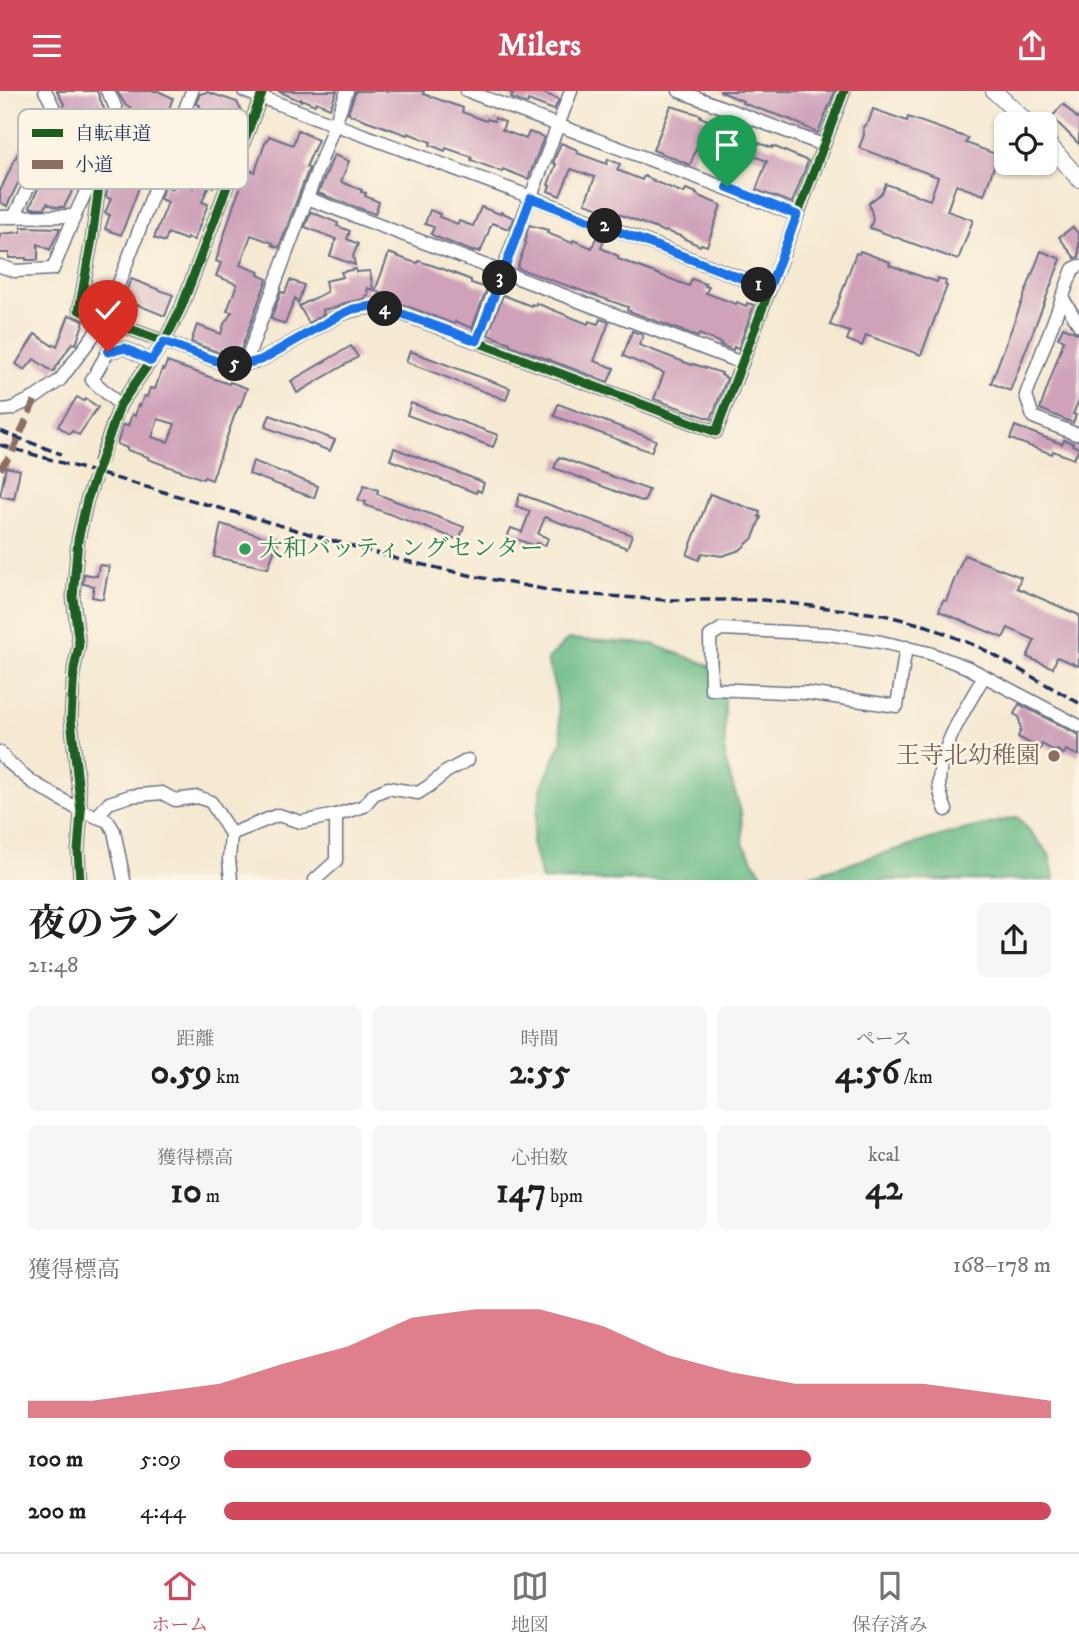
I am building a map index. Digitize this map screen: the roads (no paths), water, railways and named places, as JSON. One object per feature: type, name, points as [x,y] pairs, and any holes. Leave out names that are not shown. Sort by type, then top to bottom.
[{"type":"main road","points":[[994,91],[1016,112]]},
{"type":"main road","points":[[1057,154],[1079,179]]},
{"type":"street","points":[[45,91],[55,109]]},
{"type":"street","points":[[107,91],[115,109]]},
{"type":"street","points":[[185,109],[192,91]]},
{"type":"street","points":[[244,91],[262,94],[334,124],[769,289]]},
{"type":"street","points":[[245,364],[347,91]]},
{"type":"street","points":[[467,91],[797,215]]},
{"type":"street","points":[[477,341],[571,91]]},
{"type":"street","points":[[680,91],[822,145]]},
{"type":"street","points":[[99,189],[79,310],[219,362],[245,364],[261,360],[353,309],[372,306],[389,309],[716,432],[844,91]]},
{"type":"street","points":[[248,131],[262,94]]},
{"type":"street","points":[[14,216],[27,189]]},
{"type":"street","points":[[0,266],[15,271],[53,269],[88,189]]},
{"type":"street","points":[[0,410],[11,409],[36,397],[60,380],[105,320],[155,189]]},
{"type":"street","points":[[100,461],[120,405],[164,342],[181,306],[226,189]]},
{"type":"street","points":[[307,198],[742,363]]},
{"type":"street","points":[[0,217],[75,216]]},
{"type":"street","points":[[1079,266],[1073,269],[1026,395],[1033,417],[1076,434],[1079,432]]},
{"type":"street","points":[[1062,297],[1079,325]]},
{"type":"street","points":[[120,405],[92,380],[108,352],[125,348],[151,361]]},
{"type":"street","points":[[80,880],[78,851],[81,811],[71,719],[74,670],[79,645],[73,597],[78,540],[94,480]]},
{"type":"street","points":[[906,647],[897,706],[807,693],[711,689],[710,636],[721,629],[829,634],[906,647],[951,660],[1079,726]]},
{"type":"street","points":[[946,810],[939,784],[941,770],[951,737],[984,676]]},
{"type":"street","points":[[2,759],[32,782],[81,811],[108,821],[114,831],[124,880]]},
{"type":"street","points":[[231,834],[278,815],[301,822],[336,815],[364,806],[374,794],[388,788],[418,793],[446,772],[468,760]]},
{"type":"street","points":[[97,816],[109,803],[130,796],[162,793],[175,800],[198,797],[211,802],[231,834],[231,880]]},
{"type":"street","points":[[315,880],[336,861],[336,815]]},
{"type":"railway","points":[[0,431],[61,454]]},
{"type":"railway","points":[[0,445],[397,559],[478,577],[564,593],[666,600],[764,600],[884,615],[927,626],[981,648],[1079,703]]},
{"type":"place","name":"大和バッティングセンター","points":[[245,549]]},
{"type":"place","name":"王寺北幼稚園","points":[[1054,756]]}]
